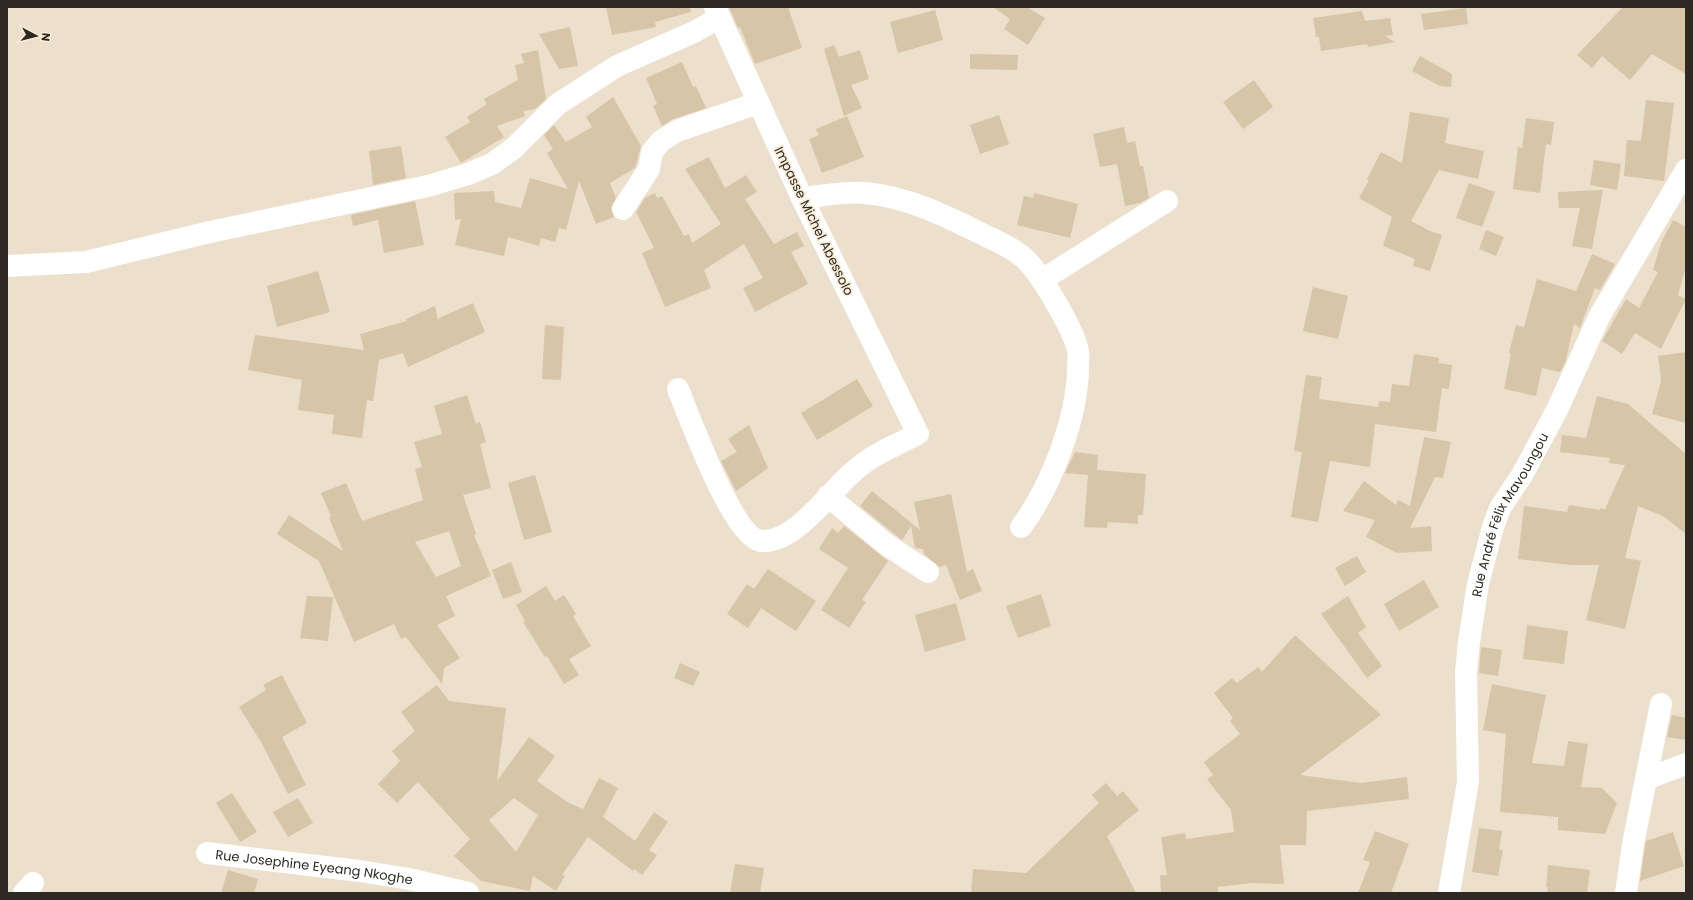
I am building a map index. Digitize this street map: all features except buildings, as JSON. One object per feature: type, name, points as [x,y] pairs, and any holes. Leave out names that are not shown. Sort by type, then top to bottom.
[{"type":"street","name":"Impasse Michel Abessolo","points":[[717,12],[802,198],[918,434],[866,461],[828,496]]},
{"type":"street","points":[[7,266],[86,262],[210,232],[428,186],[468,174],[498,160],[514,148],[558,104],[617,66],[694,32],[717,12]]},
{"type":"street","points":[[623,209],[649,169],[652,152],[661,141],[677,131],[758,103]]},
{"type":"street","name":"Rue André Félix Mavoungou","points":[[1449,893],[1468,782],[1466,672],[1469,642],[1478,584],[1493,527],[1500,508],[1522,475],[1557,410],[1599,317],[1686,170]]},
{"type":"street","points":[[802,198],[864,192],[901,198],[939,213],[1003,244],[1024,257],[1042,280],[1069,327],[1078,352],[1078,385],[1070,423],[1060,450],[1030,515],[1021,527]]},
{"type":"street","points":[[1042,280],[1167,201]]},
{"type":"street","points":[[678,389],[709,468],[738,519],[751,537],[761,541],[776,538],[790,531],[807,520],[828,496],[887,545],[928,572]]},
{"type":"street","points":[[1626,893],[1661,704]]},
{"type":"street","points":[[1646,779],[1686,764]]},
{"type":"street","name":"Rue Josephine Eyeang Nkoghe","points":[[207,853],[360,871],[409,879],[468,893]]}]
